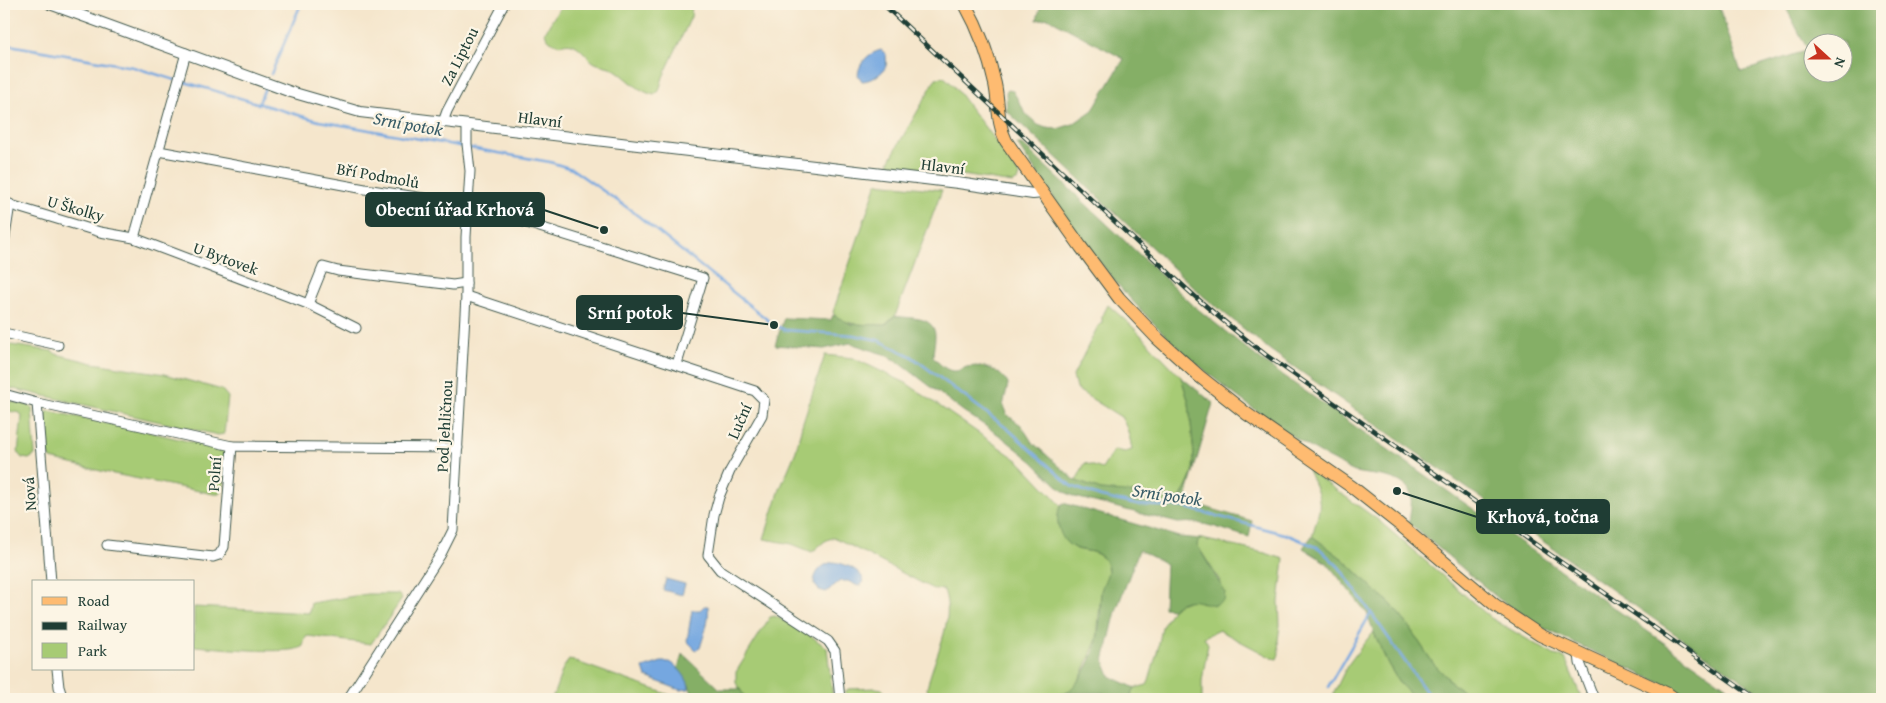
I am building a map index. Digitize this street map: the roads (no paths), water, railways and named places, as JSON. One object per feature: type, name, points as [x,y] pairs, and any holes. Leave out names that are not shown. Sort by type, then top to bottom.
[{"type":"main road","points":[[965,4],[981,36],[996,93],[1001,130],[1010,148],[1119,298],[1157,338],[1199,376],[1247,414],[1382,510],[1495,605],[1540,635],[1668,694],[1675,699]]},
{"type":"street","name":"Hlavní","points":[[50,4],[291,92],[338,107],[370,114],[949,182],[1033,194],[1043,193]]},
{"type":"street","name":"Za Liptou","points":[[444,122],[447,111],[504,4]]},
{"type":"street","points":[[134,238],[186,53]]},
{"type":"street","name":"Pod Jehličnou","points":[[348,699],[441,554],[453,530],[466,296],[466,237],[470,171],[467,154],[467,125]]},
{"type":"street","name":"Bří Podmolů","points":[[159,151],[365,189],[469,205],[703,278],[677,364]]},
{"type":"street","name":"U Školky","points":[[4,243],[7,204],[100,232],[134,238]]},
{"type":"street","name":"U Bytovek","points":[[134,238],[308,304],[356,328]]},
{"type":"street","points":[[308,304],[323,267],[338,271],[453,285],[466,283]]},
{"type":"street","name":"Luční","points":[[466,296],[755,391],[764,400],[762,415],[730,471],[719,497],[714,515],[708,555],[720,570],[828,641],[835,651],[840,699]]},
{"type":"street","points":[[4,333],[58,345]]},
{"type":"street","points":[[4,394],[232,446]]},
{"type":"street","name":"Nová","points":[[37,403],[51,580]]},
{"type":"street","name":"Polní","points":[[107,545],[213,557],[219,555],[224,547],[232,446],[458,448]]},
{"type":"street","points":[[1579,654],[1580,663],[1594,699]]},
{"type":"street","points":[[57,670],[59,687],[63,699]]},
{"type":"water","points":[[881,50],[886,54],[884,69],[869,80],[862,81],[858,75],[860,66],[872,53]]},
{"type":"water","points":[[834,562],[856,570],[864,581],[862,584],[858,586],[848,581],[840,581],[826,592],[819,590],[814,584],[817,572],[822,567]]},
{"type":"water","points":[[666,579],[685,584],[682,595],[663,590]]},
{"type":"water","points":[[704,606],[708,606],[707,622],[700,648],[696,650],[687,641],[692,610],[700,610]]},
{"type":"water","points":[[661,662],[670,662],[676,667],[686,678],[689,689],[680,690],[646,677],[643,668]]},
{"type":"waterway","points":[[271,74],[301,4]]},
{"type":"waterway","name":"Srní potok","points":[[4,44],[133,67],[175,80]]},
{"type":"waterway","name":"Srní potok","points":[[181,81],[319,121],[465,147]]},
{"type":"waterway","points":[[258,105],[265,88]]},
{"type":"waterway","name":"Srní potok","points":[[470,148],[550,162],[572,169],[632,211],[774,325],[785,330],[854,335],[878,340],[911,356],[1009,430],[1071,486],[1101,497],[1137,505],[1183,507],[1288,535],[1319,548],[1339,567],[1427,693],[1437,699]]},
{"type":"waterway","points":[[1328,687],[1371,613]]},
{"type":"railway","points":[[883,4],[1174,278],[1266,355],[1756,699]]},
{"type":"place","name":"Obecní úřad Krhová","points":[[604,230]]},
{"type":"place","name":"Srní potok","points":[[774,325]]},
{"type":"place","name":"Krhová, točna","points":[[1397,491]]}]
